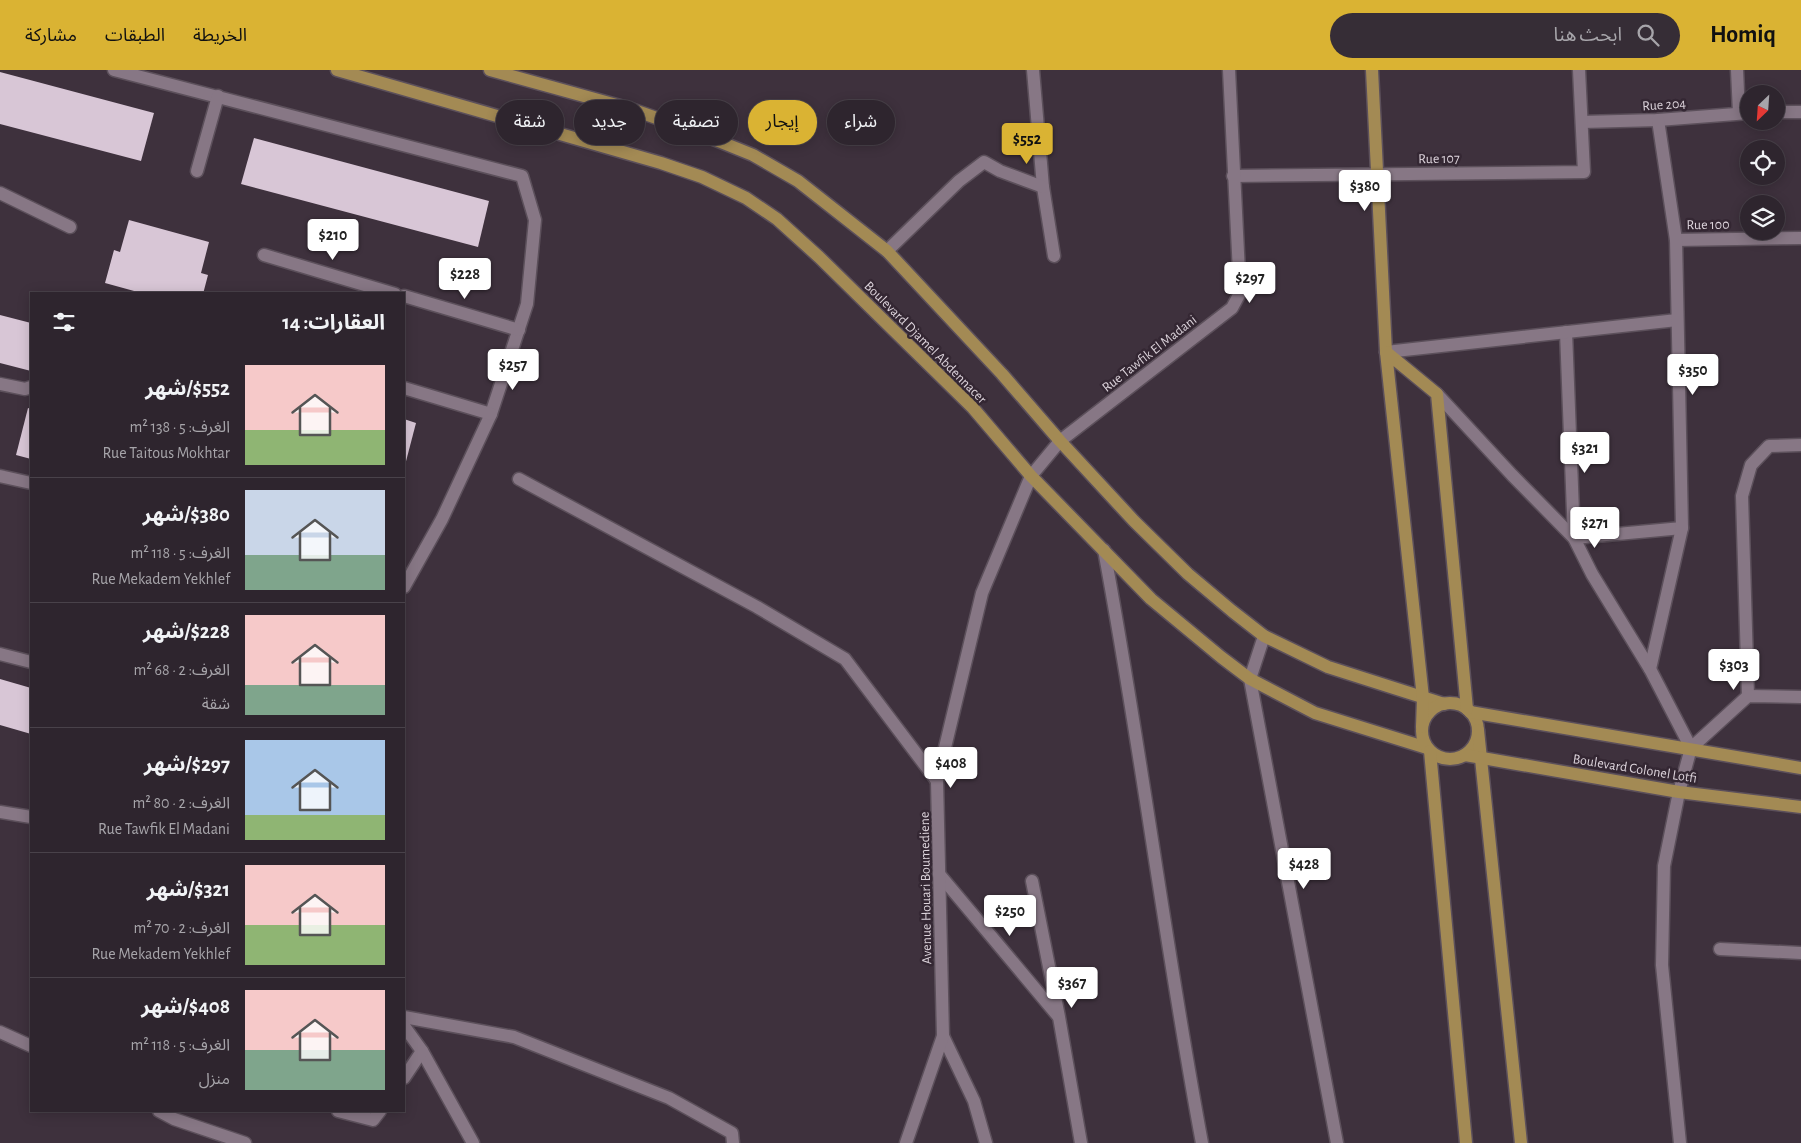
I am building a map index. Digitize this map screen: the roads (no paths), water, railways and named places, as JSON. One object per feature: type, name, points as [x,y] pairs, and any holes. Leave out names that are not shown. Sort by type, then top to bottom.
[{"type":"main road","name":"Boulevard Djamel Abdennacer","points":[[337,70],[661,163],[702,177],[746,198],[777,219],[826,264],[973,408],[1031,476],[1151,599],[1250,679],[1315,713],[1428,749]]},
{"type":"main road","points":[[490,70],[631,109],[753,156],[798,181],[887,251],[1002,374],[1060,441],[1134,521],[1188,574],[1264,636],[1328,668],[1444,704],[1456,704],[1468,711]]},
{"type":"main road","points":[[1372,70],[1386,352],[1423,698],[1422,734],[1428,749],[1466,1143]]},
{"type":"main road","points":[[1386,352],[1437,394],[1468,711],[1478,730],[1521,1143]]},
{"type":"main road","points":[[1422,727],[1429,712],[1444,704]]},
{"type":"main road","name":"Boulevard Colonel Lotfi","points":[[1468,711],[1801,768]]},
{"type":"main road","points":[[1428,749],[1447,760],[1465,755],[1477,739],[1478,730]]},
{"type":"main road","name":"Boulevard Colonel Lotfi","points":[[1465,755],[1679,792],[1801,807]]},
{"type":"street","points":[[114,70],[522,176],[535,220],[528,304],[491,414],[442,519],[408,571]]},
{"type":"street","points":[[1033,70],[1043,187],[1054,256]]},
{"type":"street","name":"Rue Tawfik El Madani","points":[[1060,441],[1232,308],[1240,293],[1229,70]]},
{"type":"street","points":[[1579,70],[1582,122]]},
{"type":"street","points":[[1737,70],[1740,88]]},
{"type":"street","points":[[197,171],[218,96]]},
{"type":"street","points":[[1785,112],[1801,112]]},
{"type":"street","name":"Rue 204","points":[[1582,122],[1658,120],[1740,113]]},
{"type":"street","points":[[1650,669],[1682,528],[1676,240],[1658,120]]},
{"type":"street","name":"Rue 107","points":[[1233,176],[1584,172],[1582,122]]},
{"type":"street","points":[[887,251],[959,181],[984,162],[1000,171],[1043,187]]},
{"type":"street","points":[[0,193],[70,227]]},
{"type":"street","name":"Rue 100","points":[[1676,240],[1801,238]]},
{"type":"street","points":[[264,255],[388,292]]},
{"type":"street","points":[[405,296],[519,330]]},
{"type":"street","points":[[1386,352],[1677,320]]},
{"type":"street","points":[[1566,332],[1574,538]]},
{"type":"street","points":[[0,384],[25,389],[30,387]]},
{"type":"street","points":[[405,388],[491,414]]},
{"type":"street","points":[[1437,394],[1574,538],[1592,574],[1650,669],[1691,748]]},
{"type":"street","name":"Avenue Houari Boumediene","points":[[906,1143],[944,1036],[937,781],[982,593],[1031,476],[1060,441]]},
{"type":"street","points":[[1748,696],[1742,496],[1751,465],[1769,446],[1801,445]]},
{"type":"street","points":[[0,476],[30,483]]},
{"type":"street","points":[[519,479],[757,607],[845,659],[937,781]]},
{"type":"street","points":[[1574,538],[1682,528]]},
{"type":"street","points":[[1104,550],[1122,648],[1187,1062],[1202,1143]]},
{"type":"street","points":[[1264,636],[1250,679],[1337,1143]]},
{"type":"street","points":[[0,654],[30,662]]},
{"type":"street","points":[[1680,1143],[1662,966],[1664,866],[1679,792],[1691,748],[1748,696],[1801,696]]},
{"type":"street","points":[[0,812],[30,817]]},
{"type":"street","points":[[939,874],[1060,1018]]},
{"type":"street","points":[[1032,881],[1060,1018],[1081,1143]]},
{"type":"street","points":[[1720,949],[1801,952]]},
{"type":"street","points":[[405,1017],[514,1037],[669,1098],[732,1133],[733,1143]]},
{"type":"street","points":[[405,1027],[422,1051],[472,1143]]},
{"type":"street","points":[[0,1032],[30,1046]]},
{"type":"street","points":[[944,1036],[974,1101],[986,1143]]},
{"type":"street","points":[[405,1076],[422,1051]]},
{"type":"street","points":[[161,1112],[174,1119],[245,1143]]},
{"type":"street","points":[[342,1112],[372,1120],[379,1112]]}]
